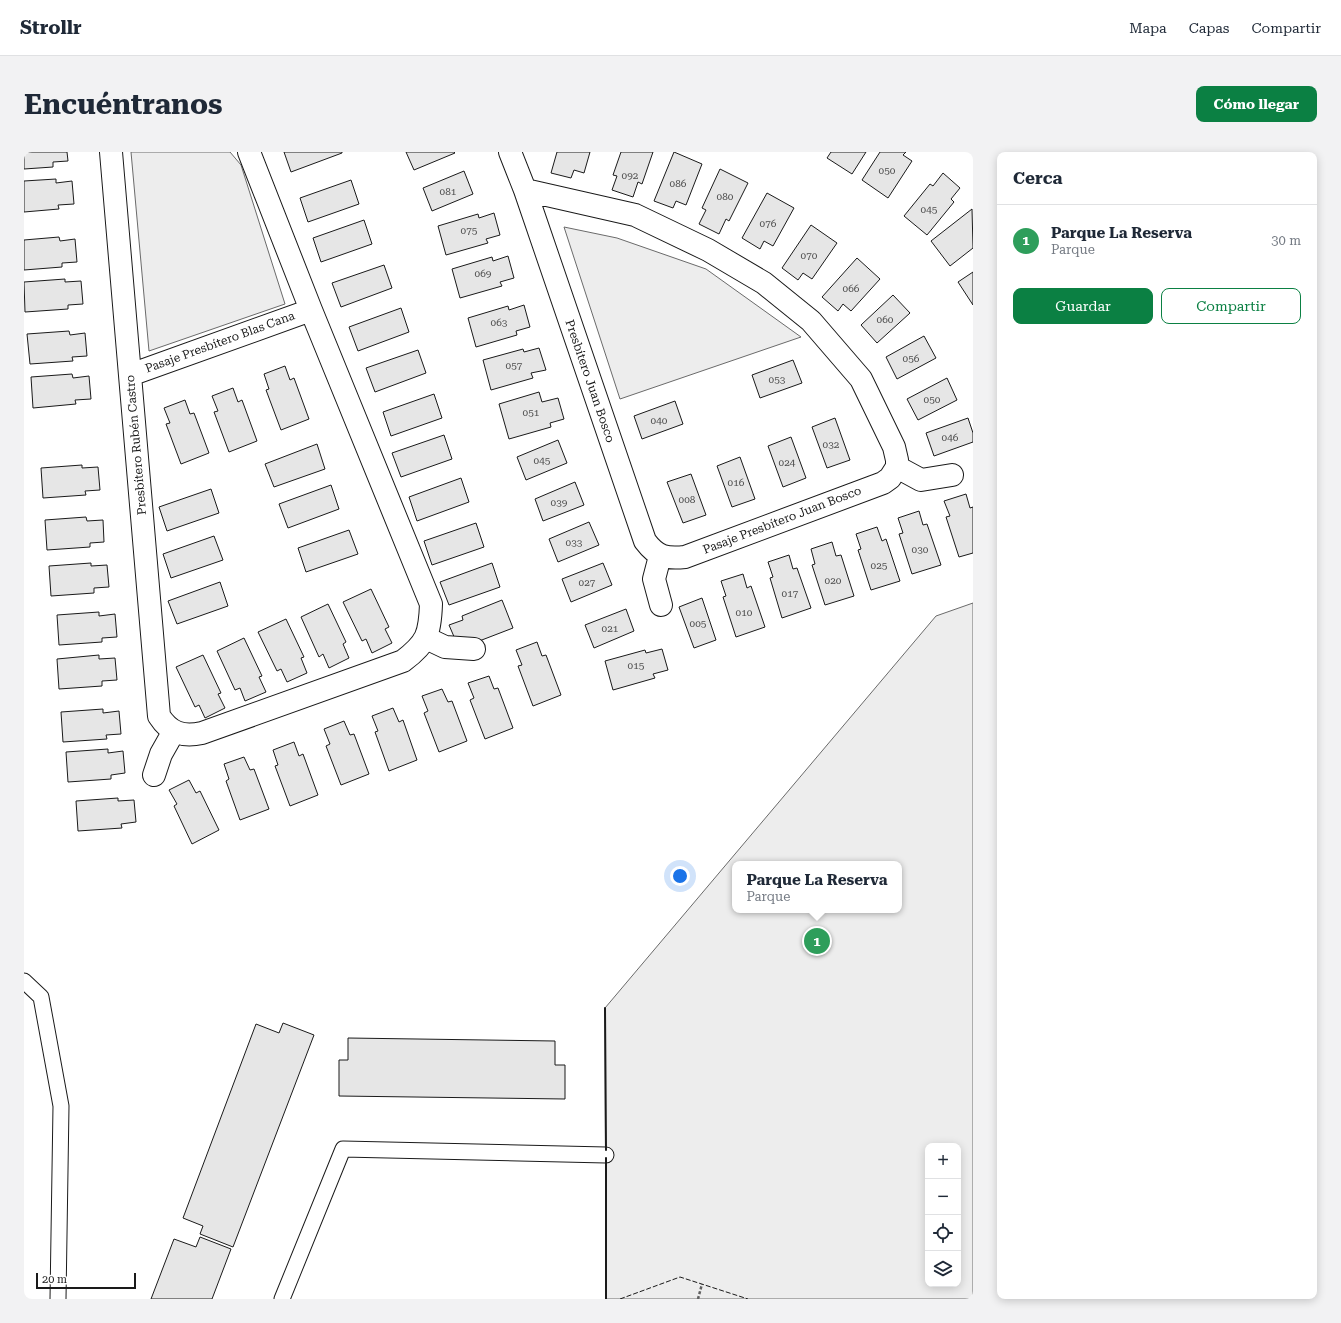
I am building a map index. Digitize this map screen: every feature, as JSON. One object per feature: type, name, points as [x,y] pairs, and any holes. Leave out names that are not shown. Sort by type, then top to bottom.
[{"type":"street","name":"Presbítero Rubén Castro","points":[[111,152],[159,716],[165,725],[174,731]]},
{"type":"street","points":[[154,775],[161,754],[174,731],[188,736],[202,733],[403,661],[421,646],[426,638],[430,621],[431,604],[311,310],[249,152]]},
{"type":"street","name":"Presbítero Juan Bosco","points":[[510,152],[525,190],[645,541],[652,551],[660,556]]},
{"type":"street","points":[[525,190],[635,215],[708,250],[764,283],[811,321],[861,379],[894,447],[897,467],[921,480],[952,475]]},
{"type":"street","name":"Pasaje Presbítero Blas Cana","points":[[130,374],[311,310]]},
{"type":"street","name":"Pasaje Presbítero Juan Bosco","points":[[660,556],[672,558],[685,557],[883,483],[890,478],[897,467]]},
{"type":"street","points":[[660,556],[654,578],[661,605]]},
{"type":"street","points":[[426,638],[445,647],[474,649]]},
{"type":"lane","points":[[24,981],[41,997],[60,1106],[58,1299]]},
{"type":"lane","points":[[282,1299],[343,1149],[606,1155]]},
{"type":"path","points":[[698,1299],[702,1284]]},
{"type":"shaded area","points":[[131,152],[230,152],[241,165],[285,304],[149,351]]},
{"type":"shaded area","points":[[564,227],[617,238],[706,269],[801,337],[620,399]]},
{"type":"shaded area","points":[[973,603],[973,1299],[606,1299],[605,1008],[936,616]]},
{"type":"building","points":[[24,152],[67,152],[68,161],[53,162],[53,167],[24,169]]},
{"type":"building","points":[[284,152],[342,152],[342,153],[291,172]]},
{"type":"building","points":[[406,152],[454,152],[455,153],[414,170]]},
{"type":"building","points":[[557,152],[590,152],[584,173],[574,170],[571,178],[551,173]]},
{"type":"building","points":[[621,152],[653,152],[642,184],[638,182],[633,197],[612,190],[617,176],[613,175]]},
{"type":"building","points":[[674,152],[702,164],[686,205],[676,201],[673,208],[654,201]]},
{"type":"building","points":[[831,152],[866,152],[852,174],[827,158]]},
{"type":"building","points":[[880,152],[906,152],[903,155],[912,161],[888,198],[862,180]]},
{"type":"building","points":[[720,169],[748,183],[729,221],[726,219],[719,234],[699,224],[706,210],[702,208]]},
{"type":"building","points":[[464,171],[473,194],[432,211],[423,188]]},
{"type":"building","points":[[943,173],[960,188],[951,199],[954,202],[927,235],[904,216],[930,184],[933,186]]},
{"type":"building","points":[[56,179],[56,183],[72,181],[74,204],[58,205],[59,209],[24,212],[24,181]]},
{"type":"building","points":[[351,180],[359,204],[308,222],[300,198]]},
{"type":"building","points":[[767,193],[794,208],[773,246],[764,241],[760,249],[742,238]]},
{"type":"building","points":[[972,209],[973,248],[950,266],[931,241]]},
{"type":"building","points":[[494,213],[500,235],[486,239],[488,243],[446,255],[438,226],[478,214],[479,218]]},
{"type":"building","points":[[364,220],[372,244],[321,262],[313,238]]},
{"type":"building","points":[[811,225],[837,243],[812,279],[803,273],[798,280],[782,268]]},
{"type":"building","points":[[59,237],[60,241],[75,239],[77,262],[62,263],[62,267],[24,270],[24,240]]},
{"type":"building","points":[[508,256],[514,278],[500,282],[502,286],[460,298],[452,269],[492,257],[493,261]]},
{"type":"building","points":[[857,258],[880,279],[851,311],[843,304],[838,311],[822,297]]},
{"type":"building","points":[[384,265],[392,288],[341,307],[332,283]]},
{"type":"building","points":[[973,272],[973,305],[958,282]]},
{"type":"building","points":[[65,279],[65,282],[81,281],[83,304],[68,305],[68,309],[25,312],[24,282]]},
{"type":"building","points":[[893,295],[910,313],[877,343],[861,325]]},
{"type":"building","points":[[524,305],[530,327],[516,331],[517,335],[476,347],[468,318],[508,306],[509,310]]},
{"type":"building","points":[[401,308],[409,332],[358,351],[349,327]]},
{"type":"building","points":[[69,331],[70,335],[85,333],[87,356],[72,357],[73,361],[30,364],[27,334]]},
{"type":"building","points":[[924,336],[936,358],[897,379],[886,357]]},
{"type":"building","points":[[539,348],[546,370],[531,373],[533,378],[491,390],[483,360],[523,349],[524,352]]},
{"type":"building","points":[[418,350],[426,373],[375,392],[366,368]]},
{"type":"building","points":[[793,360],[802,383],[760,398],[752,375]]},
{"type":"building","points":[[285,366],[290,380],[294,378],[309,419],[281,430],[266,390],[269,389],[264,374]]},
{"type":"building","points":[[72,374],[73,378],[89,376],[91,399],[75,400],[76,404],[33,408],[31,377]]},
{"type":"building","points":[[947,378],[957,400],[918,420],[907,399]]},
{"type":"building","points":[[233,388],[238,402],[242,400],[257,441],[229,452],[214,412],[218,411],[212,396]]},
{"type":"building","points":[[539,392],[542,402],[558,398],[564,419],[550,423],[551,427],[509,439],[499,404]]},
{"type":"building","points":[[434,394],[442,418],[391,436],[383,412]]},
{"type":"building","points":[[185,400],[190,414],[194,413],[209,453],[181,464],[166,424],[170,423],[164,408]]},
{"type":"building","points":[[675,401],[683,424],[642,439],[634,416]]},
{"type":"building","points":[[835,418],[850,460],[827,468],[812,427]]},
{"type":"building","points":[[968,418],[973,433],[973,442],[934,456],[926,433]]},
{"type":"building","points":[[444,435],[452,459],[401,477],[392,453]]},
{"type":"building","points":[[791,437],[806,478],[783,487],[768,446]]},
{"type":"building","points":[[558,440],[567,463],[526,480],[517,457]]},
{"type":"building","points":[[317,444],[325,469],[274,487],[265,464]]},
{"type":"building","points":[[740,457],[755,499],[732,507],[717,466]]},
{"type":"building","points":[[82,465],[82,468],[98,467],[100,490],[85,491],[86,495],[43,498],[41,468]]},
{"type":"building","points":[[691,474],[706,515],[683,523],[667,482]]},
{"type":"building","points":[[461,478],[469,502],[417,521],[409,497]]},
{"type":"building","points":[[575,482],[584,505],[543,521],[535,499]]},
{"type":"building","points":[[331,485],[339,509],[288,528],[279,504]]},
{"type":"building","points":[[211,489],[219,513],[167,531],[159,507]]},
{"type":"building","points":[[966,494],[970,508],[973,507],[973,553],[959,557],[946,517],[950,516],[944,501]]},
{"type":"building","points":[[919,511],[923,525],[927,524],[941,565],[912,574],[899,534],[903,533],[898,518]]},
{"type":"building","points":[[86,517],[87,521],[103,520],[104,542],[90,543],[90,547],[47,550],[45,520]]},
{"type":"building","points":[[589,522],[599,545],[558,562],[549,539]]},
{"type":"building","points":[[476,523],[484,547],[432,565],[424,541]]},
{"type":"building","points":[[877,527],[882,541],[886,539],[900,581],[871,590],[858,550],[861,549],[856,534]]},
{"type":"building","points":[[349,530],[358,554],[306,572],[298,548]]},
{"type":"building","points":[[214,536],[223,560],[171,578],[163,554]]},
{"type":"building","points":[[832,542],[836,556],[841,555],[854,596],[825,605],[812,565],[815,564],[811,549]]},
{"type":"building","points":[[789,555],[793,569],[797,568],[811,608],[782,618],[770,578],[773,577],[768,562]]},
{"type":"building","points":[[91,563],[91,566],[107,565],[109,587],[94,588],[94,593],[51,596],[49,566]]},
{"type":"building","points":[[492,563],[500,587],[449,605],[440,582]]},
{"type":"building","points":[[603,563],[612,585],[571,602],[562,579]]},
{"type":"building","points":[[743,574],[747,588],[751,586],[765,627],[736,637],[723,597],[726,596],[721,581]]},
{"type":"building","points":[[220,582],[228,606],[177,624],[168,601]]},
{"type":"building","points":[[371,589],[389,627],[385,629],[392,643],[372,653],[366,639],[362,641],[343,602]]},
{"type":"building","points":[[702,598],[716,640],[694,648],[679,607]]},
{"type":"building","points":[[502,600],[513,628],[474,643],[458,646],[449,625],[463,620],[462,616]]},
{"type":"building","points":[[328,604],[346,642],[343,644],[349,658],[329,668],[323,654],[319,657],[301,617]]},
{"type":"building","points":[[626,609],[634,631],[594,648],[585,625]]},
{"type":"building","points":[[99,612],[99,616],[115,614],[117,637],[102,638],[102,642],[59,645],[57,615]]},
{"type":"building","points":[[286,619],[304,657],[301,658],[307,673],[287,682],[281,669],[277,671],[258,632]]},
{"type":"building","points":[[244,638],[262,676],[259,677],[266,692],[245,701],[240,688],[235,690],[217,651]]},
{"type":"building","points":[[537,642],[542,656],[546,655],[561,695],[533,706],[518,666],[522,665],[516,650]]},
{"type":"building","points":[[662,649],[668,670],[653,674],[655,678],[613,690],[605,661],[645,650],[646,653]]},
{"type":"building","points":[[99,655],[99,659],[115,658],[117,680],[102,681],[102,686],[59,689],[57,659]]},
{"type":"building","points":[[203,655],[221,693],[218,694],[225,708],[205,718],[199,705],[195,707],[176,667]]},
{"type":"building","points":[[489,676],[494,689],[498,688],[513,728],[485,739],[470,700],[474,698],[468,683]]},
{"type":"building","points":[[442,689],[448,702],[452,701],[467,741],[439,752],[424,713],[428,711],[422,696]]},
{"type":"building","points":[[393,708],[399,722],[403,720],[417,760],[389,771],[375,732],[378,731],[372,716]]},
{"type":"building","points":[[103,709],[103,713],[119,711],[121,734],[106,735],[107,739],[63,742],[61,712]]},
{"type":"building","points":[[344,721],[350,735],[354,734],[369,774],[341,785],[326,746],[330,744],[324,729]]},
{"type":"building","points":[[294,742],[299,756],[303,754],[318,795],[290,806],[275,766],[278,765],[273,750]]},
{"type":"building","points":[[108,749],[108,753],[123,751],[125,773],[111,775],[111,779],[68,782],[66,752]]},
{"type":"building","points":[[244,757],[250,770],[254,769],[269,809],[240,820],[226,781],[229,779],[224,764]]},
{"type":"building","points":[[189,780],[196,793],[200,791],[219,830],[192,844],[174,806],[177,804],[169,790]]},
{"type":"building","points":[[118,798],[118,801],[134,800],[136,822],[121,824],[122,828],[78,831],[76,801]]},
{"type":"building","points":[[283,1023],[314,1035],[233,1247],[200,1234],[203,1226],[183,1218],[256,1024],[279,1033]]},
{"type":"building","points":[[348,1038],[555,1041],[555,1065],[565,1065],[565,1099],[339,1096],[339,1060],[348,1060]]},
{"type":"building","points":[[200,1237],[231,1249],[212,1299],[151,1299],[174,1239],[196,1247]]},
{"type":"fence","points":[[620,1299],[680,1277],[748,1299]]},
{"type":"wall","points":[[605,1008],[606,1150]]},
{"type":"wall","points":[[606,1158],[606,1299]]},
{"type":"place","name":"Parque La Reserva","points":[[817,941]]}]
